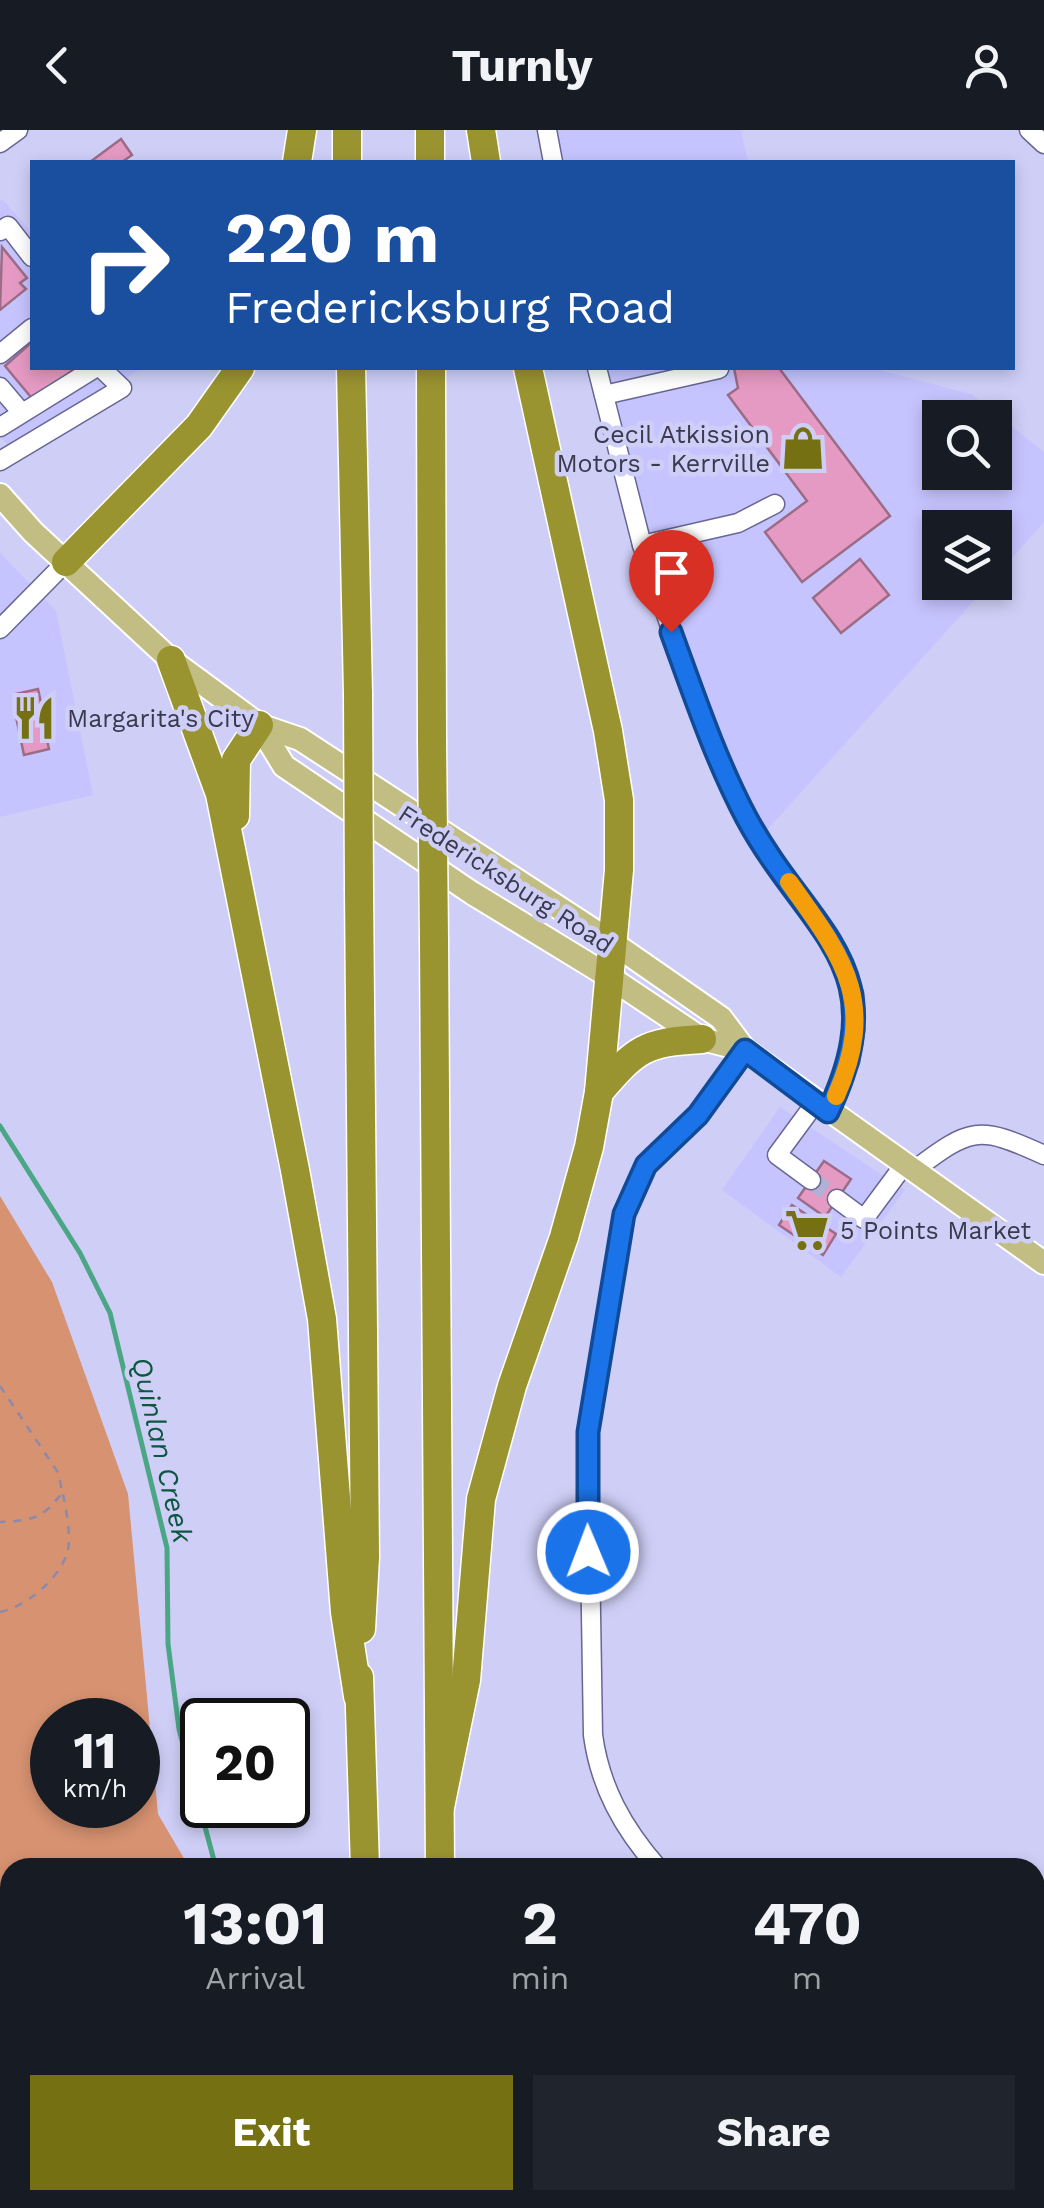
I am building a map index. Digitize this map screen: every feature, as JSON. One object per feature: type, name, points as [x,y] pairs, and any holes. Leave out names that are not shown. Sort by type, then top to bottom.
[{"type":"highway","points":[[297,160],[302,130]]},
{"type":"highway","points":[[347,130],[347,160]]},
{"type":"highway","points":[[430,130],[430,160]]},
{"type":"highway","points":[[481,130],[486,160]]},
{"type":"highway","points":[[66,562],[198,426],[239,370]]},
{"type":"highway","points":[[352,370],[365,1557],[358,1696],[364,1858]]},
{"type":"highway","points":[[431,370],[440,1858]]},
{"type":"highway","points":[[440,1807],[466,1680],[481,1499],[512,1386],[564,1237],[590,1146],[599,1092],[620,834],[615,772],[528,370]]},
{"type":"highway","points":[[171,660],[220,794],[235,858],[322,1319],[345,1612],[358,1696]]},
{"type":"highway","points":[[235,858],[236,760],[259,725]]},
{"type":"highway","points":[[599,1092],[637,1052],[664,1041],[702,1039]]},
{"type":"main road","name":"Fredericksburg Road","points":[[0,495],[171,660],[259,725],[300,739],[613,943],[721,1018],[745,1050],[1044,1263]]},
{"type":"main road","name":"Fredericksburg Road","points":[[259,725],[284,766],[472,893],[702,1039],[745,1050]]},
{"type":"street","points":[[0,143],[18,130]]},
{"type":"street","points":[[547,130],[553,160]]},
{"type":"street","points":[[1029,130],[1044,144]]},
{"type":"street","points":[[0,231],[8,226],[30,254]]},
{"type":"street","points":[[0,354],[30,330]]},
{"type":"street","points":[[0,427],[95,370]]},
{"type":"street","points":[[0,460],[122,388],[100,370]]},
{"type":"street","points":[[598,370],[642,546],[709,739],[748,822],[841,959],[854,994],[855,1030],[850,1061],[822,1107],[777,1155],[811,1180]]},
{"type":"street","points":[[604,396],[715,370]]},
{"type":"street","points":[[0,387],[22,412]]},
{"type":"street","points":[[642,546],[738,523],[775,504]]},
{"type":"street","points":[[0,629],[66,562]]},
{"type":"street","points":[[651,1858],[618,1814],[598,1768],[592,1715],[588,1432],[624,1214],[646,1165],[704,1108],[745,1050]]},
{"type":"street","points":[[836,1200],[864,1220],[908,1168],[962,1138],[982,1133],[1001,1136],[1044,1155]]},
{"type":"path","points":[[0,1386],[59,1474],[68,1550],[45,1586],[15,1608],[0,1612]]},
{"type":"path","points":[[0,1522],[34,1520],[62,1492]]},
{"type":"shaded area","points":[[552,130],[741,130],[748,160],[560,160]]},
{"type":"shaded area","points":[[0,201],[30,231],[30,370],[139,370],[11,449],[0,436]]},
{"type":"shaded area","points":[[605,370],[879,370],[971,394],[979,400],[922,400],[922,490],[1012,490],[1012,427],[1044,452],[1044,522],[1012,558],[1012,510],[922,510],[922,600],[975,600],[767,830],[735,774],[663,585],[633,492]]},
{"type":"shaded area","points":[[0,553],[56,611],[93,795],[0,817]]},
{"type":"shaded area","points":[[780,1107],[905,1190],[841,1277],[722,1190]]},
{"type":"shaded area","points":[[0,1196],[52,1282],[128,1494],[147,1698],[30,1698],[30,1828],[160,1828],[160,1817],[184,1858],[0,1858]]},
{"type":"building","points":[[121,139],[132,155],[125,160],[93,160]]},
{"type":"building","points":[[2,247],[27,278],[20,283],[26,289],[0,310]]},
{"type":"building","points":[[30,344],[30,370],[73,370],[35,402],[5,366]]},
{"type":"building","name":"Cecil Atkission Motors - Kerrville","points":[[734,370],[780,370],[890,516],[802,582],[765,532],[807,501],[728,395],[738,388]]},
{"type":"building","points":[[860,559],[889,595],[841,633],[813,598]]},
{"type":"building","name":"Margarita's City","points":[[38,689],[43,712],[50,710],[53,724],[44,726],[49,749],[24,755],[15,712],[19,711],[16,694]]},
{"type":"building","points":[[824,1161],[851,1179],[825,1217],[798,1198]]},
{"type":"building","name":"5 Points Market","points":[[792,1205],[836,1234],[823,1255],[779,1225]]},
{"type":"waterway","name":"Quinlan Creek","points":[[0,1126],[80,1253],[110,1313],[167,1548],[168,1644],[179,1729],[213,1858]]},
{"type":"tunnel","points":[[811,1180],[837,1199]]},
{"type":"slow traffic","points":[[789,882],[841,959],[854,994],[855,1030],[850,1061],[836,1096]]},
{"type":"place","name":"Cecil Atkission Motors - Kerrville","points":[[803,448]]},
{"type":"place","name":"Margarita's City","points":[[34,718]]},
{"type":"place","name":"5 Points Market","points":[[807,1230]]},
{"type":"route","points":[[588,1552],[588,1432],[624,1214],[642,1172],[711,1100],[745,1050],[828,1112],[850,1061],[855,1030],[854,994],[841,959],[748,822],[709,739],[671,632]]}]
